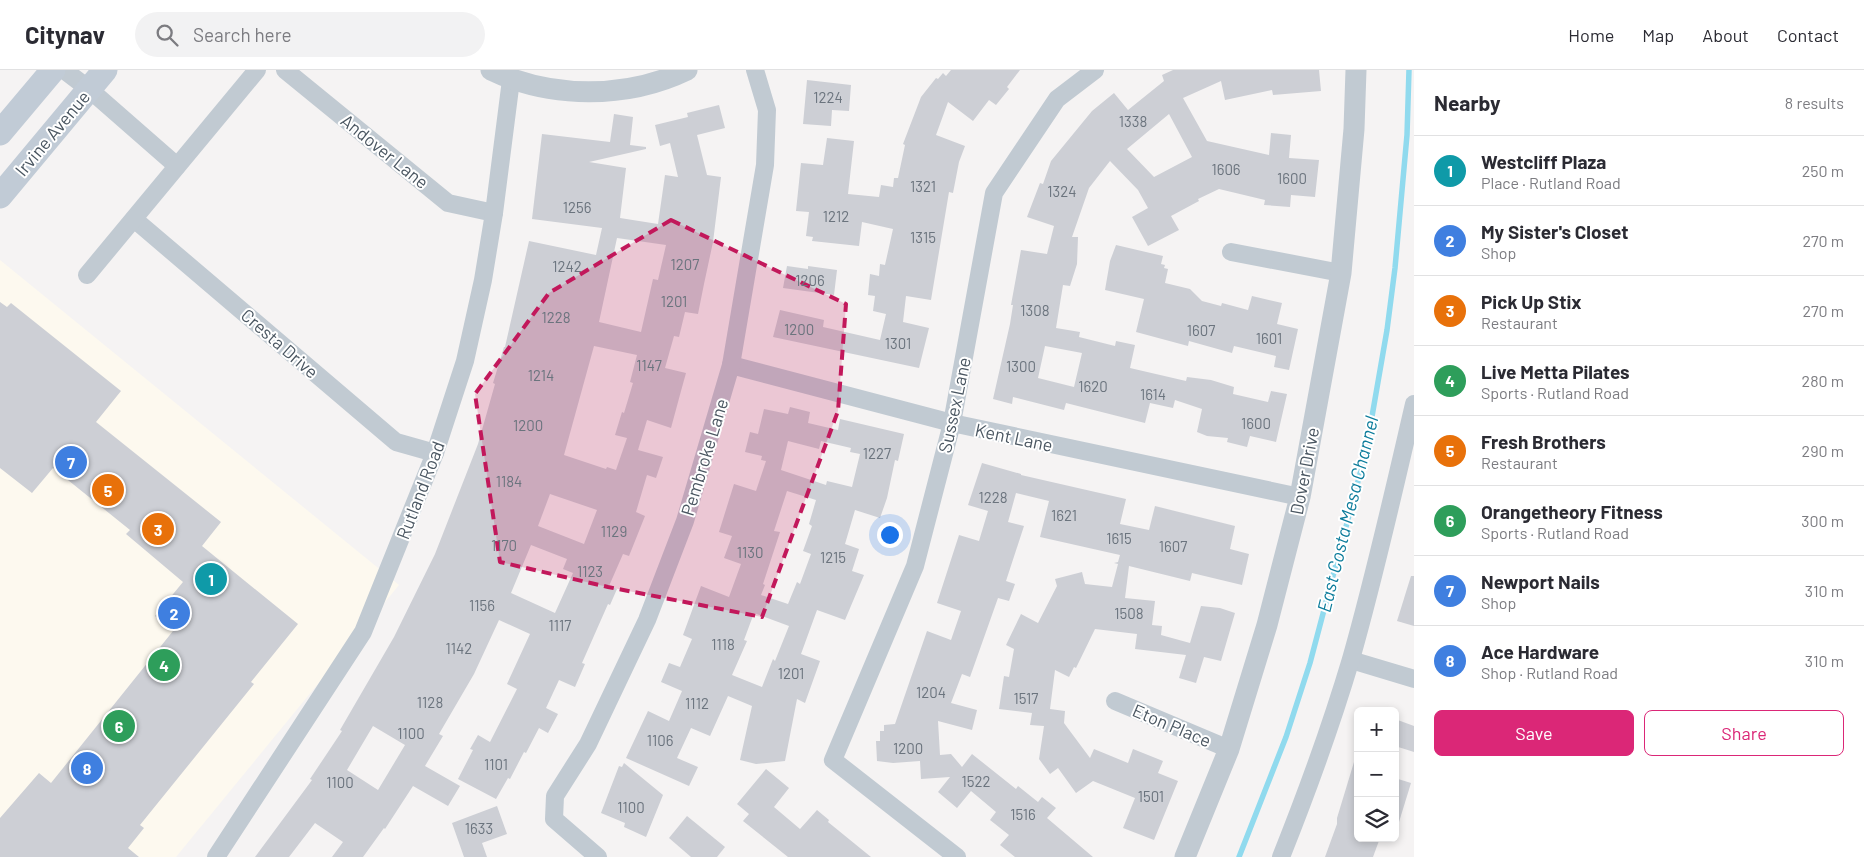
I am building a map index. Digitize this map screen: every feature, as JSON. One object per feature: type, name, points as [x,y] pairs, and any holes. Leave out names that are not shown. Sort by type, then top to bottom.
[{"type":"main road","points":[[0,134],[53,70]]},
{"type":"main road","name":"Irvine Avenue","points":[[0,196],[105,70]]},
{"type":"street","points":[[64,70],[89,89],[177,166]]},
{"type":"street","points":[[87,275],[257,70]]},
{"type":"street","name":"Andover Lane","points":[[285,70],[448,202],[494,213]]},
{"type":"street","points":[[491,70],[511,80],[551,88],[594,92],[646,85],[687,70]]},
{"type":"street","name":"Pembroke Lane","points":[[598,857],[554,819],[555,796],[588,744],[650,611],[685,521],[731,365],[765,165],[767,110],[754,70]]},
{"type":"street","name":"Sussex Lane","points":[[957,857],[833,760],[915,566],[952,423],[994,193],[1057,100],[1095,70]]},
{"type":"street","name":"Dover Drive","points":[[1185,857],[1229,750],[1267,625],[1300,498],[1341,273],[1354,129],[1356,70]]},
{"type":"street","name":"Rutland Road","points":[[216,857],[363,632],[435,453],[465,361],[483,280],[494,213],[511,80]]},
{"type":"street","name":"Cresta Drive","points":[[134,218],[396,442],[435,453]]},
{"type":"street","points":[[1231,252],[1341,273]]},
{"type":"street","name":"Kent Lane","points":[[731,365],[952,423],[1300,498]]},
{"type":"street","points":[[1281,857],[1308,791],[1350,660],[1392,502],[1414,404]]},
{"type":"street","points":[[1350,660],[1414,678]]},
{"type":"street","name":"Eton Place","points":[[1116,701],[1229,750]]},
{"type":"highlighted area","points":[[671,220],[846,304],[838,411],[762,617],[608,587],[500,562],[475,394],[549,293]]},
{"type":"shaded area","points":[[0,260],[399,585],[176,857],[0,857]]},
{"type":"building","points":[[951,70],[1020,70],[1007,87],[1009,89],[996,105],[989,100],[973,121],[948,102],[936,135],[965,146],[959,162],[953,193],[949,192],[931,300],[906,296],[903,322],[929,328],[919,368],[773,337],[780,310],[824,320],[823,327],[880,340],[886,314],[873,311],[875,296],[868,295],[870,274],[879,276],[880,264],[885,265],[893,229],[862,222],[859,246],[812,241],[813,237],[806,236],[809,212],[796,211],[801,163],[823,165],[827,138],[854,141],[848,194],[879,197],[881,185],[893,187],[894,178],[898,178],[905,145],[903,144],[921,97],[936,78],[938,79],[943,73],[946,76]]},
{"type":"building","points":[[1173,70],[1319,70],[1321,91],[1273,95],[1272,90],[1225,100],[1221,81],[1183,98],[1207,141],[1269,155],[1271,133],[1291,135],[1289,158],[1319,160],[1315,197],[1291,195],[1290,207],[1264,205],[1265,200],[1219,189],[1198,199],[1199,201],[1171,216],[1179,230],[1148,246],[1132,217],[1148,208],[1138,190],[1110,161],[1089,188],[1072,237],[1078,237],[1077,264],[1070,286],[1063,285],[1056,328],[1080,332],[1079,337],[1115,346],[1116,341],[1135,345],[1130,368],[1186,381],[1187,377],[1211,380],[1234,387],[1233,394],[1268,402],[1271,391],[1287,394],[1276,442],[1250,436],[1247,447],[1227,442],[1228,438],[1207,436],[1197,432],[1202,409],[1175,400],[1173,408],[1150,403],[1145,423],[1066,403],[1064,410],[1013,397],[1012,404],[993,399],[1010,324],[1013,305],[1011,305],[1021,250],[1047,254],[1054,226],[1027,217],[1040,183],[1043,184],[1051,161],[1092,111],[1114,93],[1128,110],[1164,81],[1162,75]],"holes":[[[1169,114],[1192,157],[1154,177],[1127,149]],[[1045,346],[1082,353],[1074,387],[1038,378]]]},
{"type":"building","points":[[807,80],[851,85],[849,111],[832,110],[831,126],[803,124]]},
{"type":"building","points":[[719,105],[725,128],[697,135],[707,175],[721,177],[713,242],[698,314],[685,312],[679,337],[674,336],[665,368],[686,373],[671,428],[647,420],[638,450],[663,457],[656,478],[647,475],[636,512],[645,516],[629,556],[623,554],[609,586],[617,589],[610,605],[608,604],[582,663],[585,664],[575,687],[559,680],[546,708],[558,714],[548,733],[539,728],[526,753],[524,752],[510,779],[508,778],[496,799],[458,779],[473,750],[470,749],[478,735],[490,742],[517,689],[507,684],[530,634],[499,620],[474,674],[439,734],[443,736],[425,766],[460,786],[448,806],[413,786],[385,829],[363,857],[332,857],[343,842],[315,823],[289,857],[255,857],[312,780],[310,779],[342,731],[340,730],[394,637],[435,554],[478,444],[495,384],[493,383],[505,347],[529,241],[596,255],[602,228],[532,219],[542,134],[610,142],[614,114],[633,117],[630,145],[646,147],[646,149],[589,162],[626,168],[620,218],[658,224],[665,175],[678,177],[670,143],[660,146],[655,125],[688,117],[687,113]],"holes":[[[617,238],[666,245],[658,280],[653,279],[641,332],[599,322]],[[594,346],[637,355],[630,382],[633,383],[615,435],[627,438],[616,470],[607,467],[606,469],[564,455]],[[550,494],[597,510],[584,544],[538,526]],[[531,545],[567,559],[563,569],[573,573],[555,613],[511,593]],[[373,726],[405,745],[378,790],[347,770]]]},
{"type":"building","points":[[1116,245],[1163,256],[1161,264],[1165,265],[1164,268],[1168,269],[1165,283],[1190,289],[1202,301],[1221,306],[1222,303],[1248,310],[1252,296],[1282,303],[1277,324],[1298,329],[1289,370],[1274,367],[1276,356],[1234,346],[1232,353],[1189,341],[1188,346],[1136,332],[1144,299],[1105,290],[1110,261]]},
{"type":"building","points":[[787,266],[808,269],[808,266],[837,270],[834,295],[783,288]]},
{"type":"building","points":[[0,302],[7,307],[11,303],[121,391],[96,422],[221,522],[202,546],[298,624],[251,682],[254,684],[140,825],[144,828],[128,848],[139,857],[0,857],[0,818],[39,773],[51,783],[173,631],[155,616],[183,582],[126,534],[130,530],[53,468],[32,493],[0,468]]},
{"type":"building","points":[[790,407],[810,412],[808,423],[838,430],[840,419],[904,434],[898,461],[895,460],[887,498],[880,518],[855,510],[845,544],[859,549],[852,571],[864,575],[845,620],[817,610],[801,654],[820,661],[805,703],[797,699],[785,761],[756,764],[740,760],[752,706],[728,696],[710,736],[691,728],[677,758],[698,767],[689,786],[626,758],[648,711],[669,721],[682,691],[661,682],[669,663],[680,667],[692,639],[683,635],[701,586],[729,597],[741,564],[724,558],[732,536],[719,532],[734,484],[756,491],[766,461],[761,460],[762,456],[745,452],[750,432],[758,434],[764,409],[788,414]],"holes":[[[788,441],[819,449],[821,441],[851,448],[850,452],[860,454],[852,487],[827,481],[826,485],[781,470]],[[787,491],[816,500],[809,524],[812,526],[803,551],[811,554],[800,584],[797,582],[788,604],[761,595],[780,532],[774,531]],[[754,613],[789,626],[762,687],[732,675],[747,641],[744,640]]]},
{"type":"building","points":[[982,463],[1021,475],[1126,499],[1120,524],[1149,530],[1155,506],[1235,526],[1230,549],[1249,554],[1242,585],[1192,573],[1190,581],[1129,566],[1125,598],[1155,601],[1152,625],[1162,626],[1161,635],[1190,643],[1201,606],[1220,608],[1235,613],[1221,661],[1204,657],[1196,683],[1179,678],[1186,655],[1135,649],[1137,634],[1095,629],[1076,668],[1074,667],[1069,677],[1055,670],[1050,709],[1065,711],[1064,723],[1090,758],[1094,749],[1128,763],[1133,749],[1163,761],[1158,773],[1178,781],[1154,840],[1123,828],[1135,798],[1093,781],[1076,793],[1058,768],[1050,774],[1039,759],[1044,726],[1030,725],[1032,713],[999,709],[1004,676],[1009,677],[1014,649],[1006,645],[1021,614],[1038,623],[1057,586],[1055,579],[1082,572],[1085,584],[1112,587],[1118,564],[1114,563],[1118,562],[1120,555],[1040,537],[1049,501],[1016,493],[1008,522],[1024,526],[1006,581],[1015,584],[1009,601],[998,598],[970,677],[962,674],[951,703],[977,710],[972,730],[938,721],[940,755],[951,754],[962,767],[972,754],[1016,789],[1018,786],[1038,802],[1042,797],[1056,808],[1047,818],[1093,857],[1015,857],[1000,845],[1009,835],[990,820],[996,812],[971,791],[957,808],[938,792],[950,777],[921,779],[920,761],[893,763],[877,761],[876,741],[880,741],[880,731],[884,731],[884,725],[895,724],[927,631],[951,640],[961,611],[937,603],[959,535],[979,541],[988,511],[968,505]]},
{"type":"building","points":[[1411,576],[1414,576],[1414,626],[1397,621]]},
{"type":"building","points":[[1399,720],[1414,726],[1414,752],[1399,747]]},
{"type":"building","points":[[1354,762],[1354,842],[1379,842],[1373,857],[1325,857],[1337,824],[1337,818]]},
{"type":"building","points":[[624,763],[663,795],[646,837],[624,827],[625,823],[601,813],[619,766],[622,767]]},
{"type":"building","points":[[766,769],[789,788],[774,807],[800,829],[817,810],[829,820],[828,822],[871,857],[788,857],[743,821],[749,814],[737,804]]},
{"type":"building","points":[[1399,779],[1411,783],[1399,822]]},
{"type":"building","points":[[497,806],[507,834],[482,843],[487,857],[464,857],[452,823]]},
{"type":"building","points":[[687,816],[725,847],[717,857],[691,857],[669,838]]},
{"type":"waterway","name":"East Costa Mesa Channel","points":[[1239,857],[1286,737],[1310,663],[1366,451],[1387,330],[1395,268],[1407,135],[1409,70]]},
{"type":"place","name":"Newport Nails","points":[[71,462]]},
{"type":"place","name":"Fresh Brothers","points":[[108,490]]},
{"type":"place","name":"Pick Up Stix","points":[[158,529]]},
{"type":"place","name":"Westcliff Plaza","points":[[211,579]]},
{"type":"place","name":"My Sister's Closet","points":[[174,613]]},
{"type":"place","name":"Live Metta Pilates","points":[[164,665]]},
{"type":"place","name":"Orangetheory Fitness","points":[[119,726]]},
{"type":"place","name":"Ace Hardware","points":[[87,768]]}]
